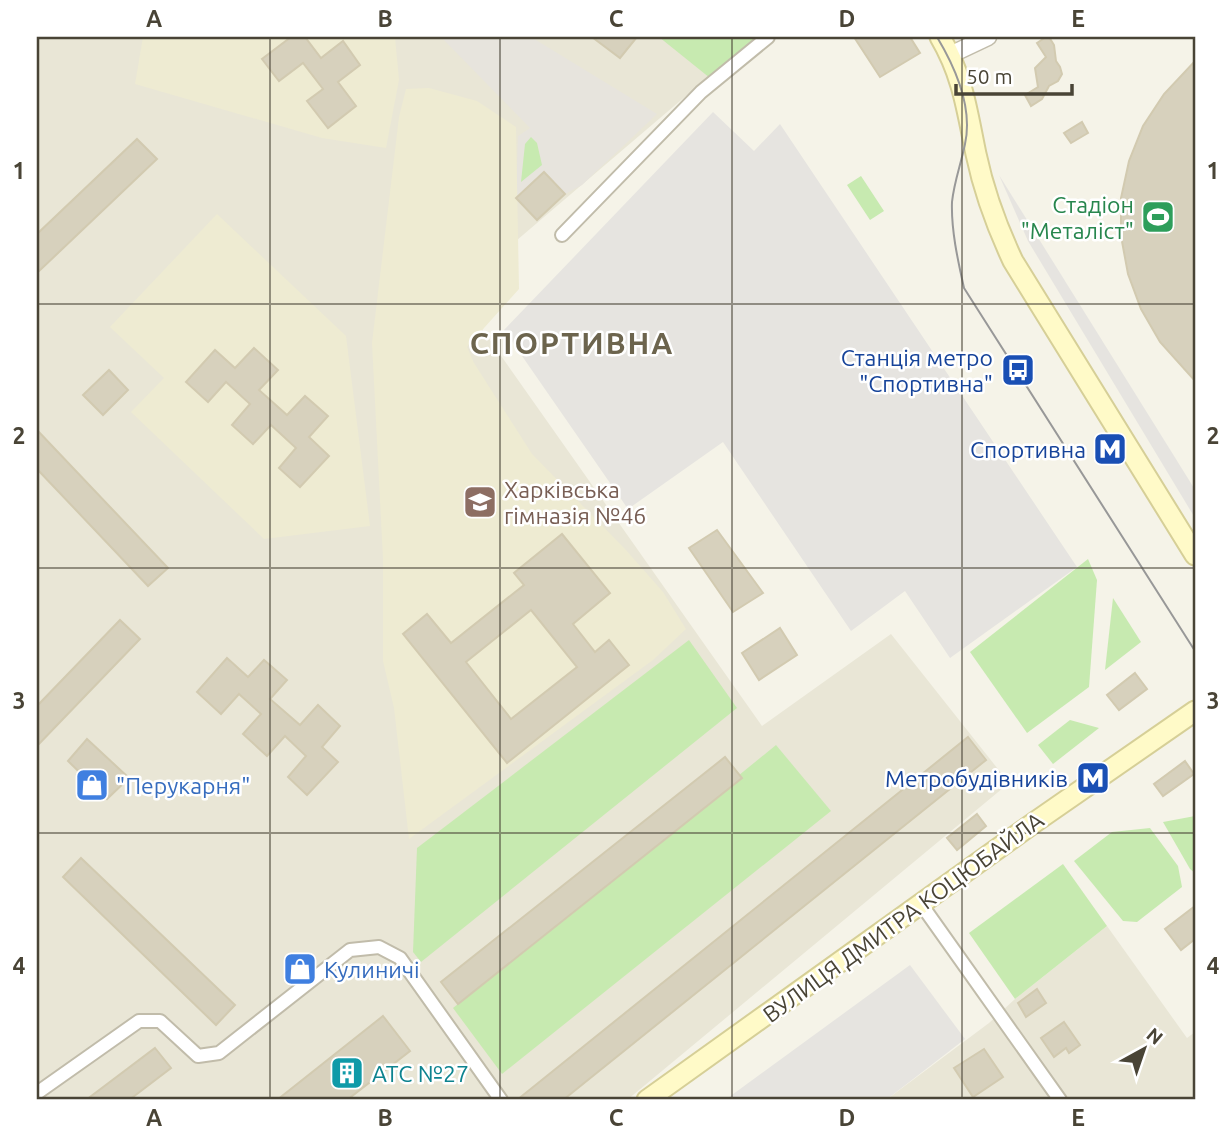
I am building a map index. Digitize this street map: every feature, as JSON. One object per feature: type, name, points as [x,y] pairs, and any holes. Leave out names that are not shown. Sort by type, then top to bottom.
[{"type":"main road","points":[[940,37],[950,55],[966,98],[985,189],[1013,261],[1195,555]]},
{"type":"main road","name":"ВУЛИЦЯ ДМИТРА КОЦЮБАЙЛА","points":[[647,1100],[1195,711]]},
{"type":"street","points":[[562,235],[701,92],[768,37]]},
{"type":"street","points":[[950,55],[988,37]]},
{"type":"street","points":[[921,904],[1060,1100]]},
{"type":"street","points":[[37,1093],[139,1021],[160,1021],[198,1056],[219,1053],[350,950],[379,947],[400,958],[501,1100]]},
{"type":"shaded area","points":[[37,37],[755,37],[456,292],[762,726],[891,634],[1009,783],[627,1100],[37,1100]]},
{"type":"shaded area","points":[[143,37],[395,37],[399,80],[386,148],[322,138],[135,84]]},
{"type":"shaded area","points":[[441,37],[531,37],[657,114],[582,185],[565,194],[544,172],[516,198],[518,136],[530,128]]},
{"type":"shaded area","name":"Харківська гімназія №46","points":[[429,88],[477,101],[516,127],[519,289],[467,347],[474,363],[532,454],[663,592],[686,629],[653,660],[409,839],[394,708],[383,661],[383,559],[372,343],[399,117],[406,89]]},
{"type":"shaded area","points":[[713,112],[754,151],[780,124],[1077,567],[950,658],[905,591],[851,631],[723,442],[628,509],[504,330]]},
{"type":"shaded area","points":[[999,175],[1195,490],[1195,518],[1028,241]]},
{"type":"shaded area","points":[[217,214],[346,336],[370,526],[264,539],[131,412],[164,378],[110,327]]},
{"type":"shaded area","points":[[1107,926],[1187,1038],[1195,1032],[1195,1100],[886,1100],[989,1023]]},
{"type":"shaded area","points":[[910,965],[965,1039],[886,1100],[725,1100]]},
{"type":"green space","points":[[659,37],[756,37],[710,78]]},
{"type":"green space","points":[[531,137],[537,143],[542,165],[521,182],[525,144]]},
{"type":"green space","points":[[861,176],[884,211],[870,220],[847,185]]},
{"type":"green space","points":[[1088,559],[1097,580],[1089,687],[1027,733],[970,652]]},
{"type":"green space","points":[[1113,598],[1141,642],[1105,670]]},
{"type":"green space","points":[[689,640],[737,708],[421,962],[413,952],[417,848]]},
{"type":"green space","points":[[1070,720],[1099,728],[1053,764],[1038,745]]},
{"type":"green space","points":[[776,745],[831,811],[502,1074],[453,1008]]},
{"type":"green space","points":[[1195,816],[1195,873],[1190,869],[1163,822]]},
{"type":"green space","points":[[1150,828],[1178,866],[1182,887],[1137,922],[1123,921],[1074,861],[1112,832]]},
{"type":"green space","points":[[1063,864],[1107,926],[1015,999],[969,933]]},
{"type":"building","points":[[291,37],[305,37],[321,58],[343,41],[360,65],[338,82],[356,106],[328,128],[307,101],[323,89],[303,63],[279,81],[262,59]]},
{"type":"building","points":[[592,37],[637,37],[620,58]]},
{"type":"building","points":[[854,37],[910,37],[920,53],[880,77]]},
{"type":"building","points":[[1049,37],[1054,45],[1056,61],[1062,74],[1058,81],[1049,86],[1042,99],[1031,106],[1025,95],[1038,87],[1035,68],[1046,57],[1037,43]]},
{"type":"building","name":"Стадіон \"Металіст\"","points":[[1195,61],[1195,381],[1160,342],[1141,309],[1128,274],[1121,236],[1121,198],[1129,161],[1143,126],[1164,94]]},
{"type":"building","points":[[1082,122],[1088,133],[1071,143],[1064,133]]},
{"type":"building","points":[[137,139],[157,159],[37,273],[37,234]]},
{"type":"building","points":[[544,172],[565,194],[537,220],[516,198]]},
{"type":"building","points":[[254,348],[278,370],[259,390],[287,415],[305,396],[328,416],[309,437],[329,456],[300,487],[279,468],[296,448],[271,425],[253,444],[232,425],[250,404],[226,382],[208,402],[186,382],[215,350],[235,368]]},
{"type":"building","points":[[109,370],[128,390],[103,415],[83,395]]},
{"type":"building","points":[[37,430],[168,568],[148,586],[37,469]]},
{"type":"building","points":[[717,530],[763,593],[733,612],[689,548]]},
{"type":"building","points":[[562,534],[610,593],[573,624],[595,652],[609,640],[629,665],[507,763],[403,634],[427,614],[451,643],[524,585],[514,573]],"holes":[[[531,610],[577,667],[511,719],[466,662]]]},
{"type":"building","points":[[120,620],[140,639],[37,746],[37,706]]},
{"type":"building","points":[[780,628],[797,655],[759,680],[742,653]]},
{"type":"building","points":[[227,658],[248,677],[264,660],[287,680],[270,699],[300,725],[318,705],[340,726],[322,747],[338,762],[307,795],[288,777],[306,756],[285,736],[267,756],[243,734],[261,714],[239,694],[221,714],[197,692]]},
{"type":"building","points":[[1135,673],[1147,689],[1119,710],[1107,695]]},
{"type":"building","points":[[968,737],[986,760],[563,1100],[517,1100]]},
{"type":"building","points":[[87,739],[129,778],[107,799],[68,761]]},
{"type":"building","points":[[725,757],[742,778],[458,1004],[441,982]]},
{"type":"building","points":[[1185,761],[1194,774],[1163,796],[1154,784]]},
{"type":"building","name":"Метробудівників","points":[[977,814],[986,826],[957,850],[947,838]]},
{"type":"building","points":[[81,858],[235,1005],[216,1025],[63,877]]},
{"type":"building","points":[[1195,906],[1195,939],[1181,950],[1165,929]]},
{"type":"building","points":[[1037,989],[1046,1003],[1026,1017],[1018,1003]]},
{"type":"building","name":"АТС №27","points":[[383,1016],[410,1051],[347,1100],[277,1100]]},
{"type":"building","points":[[1064,1022],[1080,1045],[1069,1053],[1066,1048],[1054,1057],[1041,1038]]},
{"type":"building","points":[[155,1048],[171,1068],[129,1100],[86,1100]]},
{"type":"building","points":[[984,1049],[1003,1077],[973,1097],[954,1068]]},
{"type":"tram line","points":[[937,37],[961,88],[967,116],[965,144],[952,202],[957,256],[964,288],[1195,651]]},
{"type":"place","name":"Стадіон \"Металіст\"","points":[[1158,217]]},
{"type":"place","name":"Станція метро \"Спортивна\"","points":[[1018,370]]},
{"type":"place","name":"Спортивна","points":[[1110,449]]},
{"type":"place","name":"Харківська гімназія №46","points":[[480,502]]},
{"type":"place","name":"Метробудівників","points":[[1093,778]]},
{"type":"place","name":"\"Перукарня\"","points":[[92,785]]},
{"type":"place","name":"Кулиничі","points":[[300,969]]},
{"type":"place","name":"АТС №27","points":[[347,1073]]},
{"type":"district","name":"СПОРТИВНА","points":[[572,343]]}]
